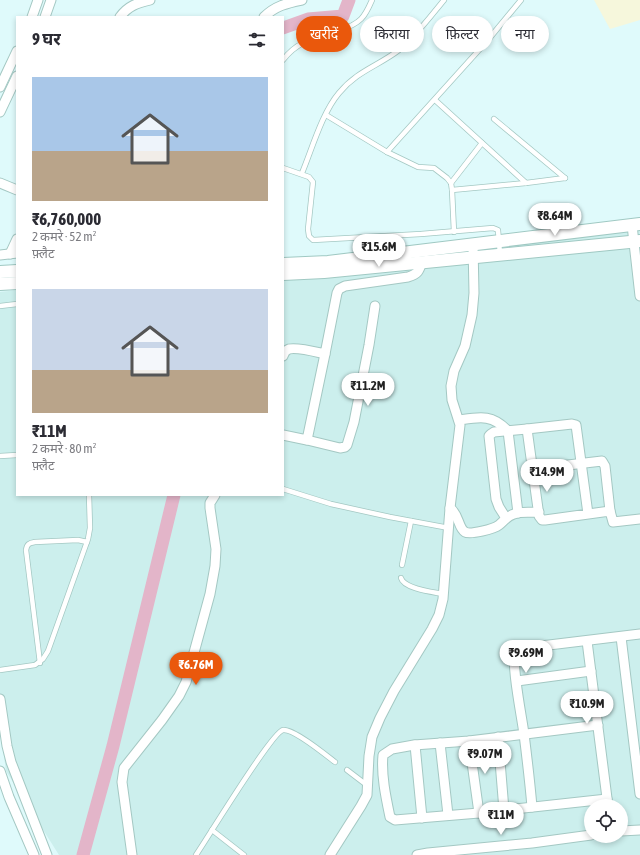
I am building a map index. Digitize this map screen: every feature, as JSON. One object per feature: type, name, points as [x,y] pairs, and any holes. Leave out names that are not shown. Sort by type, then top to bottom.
[{"type":"main road","points":[[284,274],[324,272],[422,262],[473,250],[499,241],[636,224]]},
{"type":"main road","points":[[284,264],[328,262],[473,250],[500,254],[637,241]]},
{"type":"main road","points":[[0,272],[16,271]]},
{"type":"main road","points":[[0,284],[16,283]]},
{"type":"street","points":[[32,16],[38,0]]},
{"type":"street","points":[[45,16],[51,0]]},
{"type":"street","points":[[121,16],[127,4],[150,0]]},
{"type":"street","points":[[265,16],[270,11],[285,3],[299,0]]},
{"type":"street","points":[[0,87],[16,53]]},
{"type":"street","points":[[0,110],[16,78]]},
{"type":"street","points":[[0,183],[16,190]]},
{"type":"street","points":[[636,224],[640,296]]},
{"type":"street","points":[[330,855],[367,795],[369,756],[372,737],[380,718],[394,691],[439,615],[443,594],[450,508],[460,431],[451,386],[454,370],[466,346],[470,329],[474,293],[473,250]]},
{"type":"street","points":[[0,255],[14,253]]},
{"type":"street","points":[[307,440],[336,293],[339,289],[345,286],[408,278],[419,272],[422,262]]},
{"type":"street","points":[[284,435],[345,448],[354,422],[375,306]]},
{"type":"street","points":[[284,354],[288,350],[296,349],[325,354]]},
{"type":"street","points":[[459,420],[488,417],[502,424],[508,431],[518,513]]},
{"type":"street","points":[[506,518],[498,507],[496,499],[489,436],[494,432],[574,424],[576,425],[588,514]]},
{"type":"street","points":[[527,429],[534,469],[539,516],[542,520],[610,511]]},
{"type":"street","points":[[534,469],[581,463],[604,462],[610,511],[613,522],[640,519]]},
{"type":"street","points":[[132,855],[122,782],[123,771],[131,758],[162,720],[179,696],[186,682],[210,594],[215,566],[216,549],[210,508],[210,502],[214,496]]},
{"type":"street","points":[[450,508],[456,514],[464,532],[469,533],[498,526],[506,518],[518,513],[539,512]]},
{"type":"street","points":[[532,807],[514,654],[516,649],[640,634]]},
{"type":"street","points":[[621,636],[640,794]]},
{"type":"street","points":[[587,641],[607,799]]},
{"type":"street","points":[[517,681],[591,671]]},
{"type":"street","points":[[0,699],[11,762],[47,855]]},
{"type":"street","points":[[584,804],[532,807],[395,820],[390,817],[383,770],[384,756],[386,752],[392,749],[415,745],[469,741],[598,725]]},
{"type":"street","points":[[498,737],[504,810]]},
{"type":"street","points":[[469,741],[479,813]]},
{"type":"street","points":[[440,743],[448,816]]},
{"type":"street","points":[[415,745],[422,818]]},
{"type":"street","points":[[0,771],[9,797],[34,855]]},
{"type":"street","points":[[628,831],[640,830]]},
{"type":"street","points":[[417,855],[584,836]]},
{"type":"lane","points":[[284,59],[290,51],[299,44],[310,39],[355,25],[362,19],[372,0]]},
{"type":"lane","points":[[302,174],[326,115],[336,98],[347,84],[357,75],[398,50],[428,20],[444,0]]},
{"type":"lane","points":[[388,152],[488,40],[521,0]]},
{"type":"lane","points":[[435,100],[526,183]]},
{"type":"lane","points":[[326,115],[388,152],[418,167],[434,168],[447,178],[451,183],[452,190],[454,232]]},
{"type":"lane","points":[[452,190],[564,178],[494,119]]},
{"type":"lane","points":[[451,183],[482,143]]},
{"type":"lane","points":[[284,168],[309,177],[313,182],[308,228],[309,236],[313,240],[454,232],[496,228],[499,232],[500,254]]},
{"type":"lane","points":[[0,306],[16,304]]},
{"type":"lane","points":[[0,456],[16,455]]},
{"type":"lane","points":[[284,489],[331,504],[449,528]]},
{"type":"lane","points":[[0,670],[35,665],[40,663],[48,651],[87,542],[90,528],[90,496]]},
{"type":"lane","points":[[402,565],[411,521]]},
{"type":"lane","points":[[40,663],[26,550],[27,546],[35,542],[78,540],[87,542]]},
{"type":"lane","points":[[401,578],[402,582],[408,586],[443,594]]},
{"type":"lane","points":[[196,855],[254,766],[280,731],[287,729],[296,733],[335,762]]},
{"type":"lane","points":[[347,770],[368,786]]},
{"type":"lane","points":[[212,830],[244,855]]},
{"type":"shaded area","points":[[594,0],[640,0],[640,20],[610,29]]},
{"type":"shaded area","points":[[640,222],[640,855],[59,855],[6,771],[0,727],[0,292],[16,290],[16,496],[284,496],[284,261]]},
{"type":"waterway","points":[[284,28],[308,19],[343,16],[349,0]]},
{"type":"waterway","points":[[83,855],[113,746],[174,496]]}]
